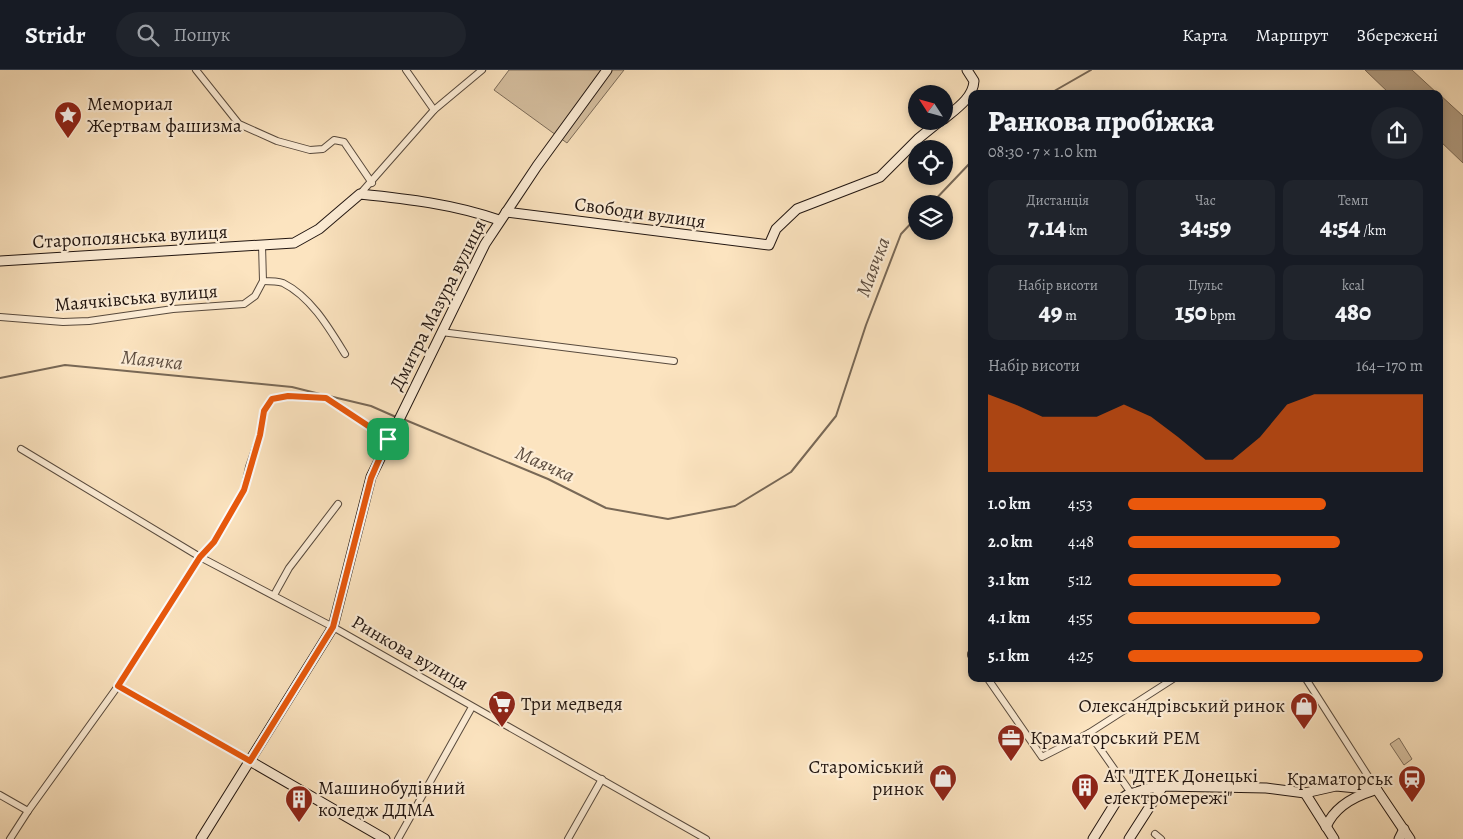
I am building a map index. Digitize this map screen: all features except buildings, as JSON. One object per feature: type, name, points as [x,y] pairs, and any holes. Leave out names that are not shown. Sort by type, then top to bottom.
[{"type":"street","points":[[196,70],[239,124],[277,141],[310,150],[323,149],[334,140],[344,142],[372,183]]},
{"type":"street","points":[[406,70],[434,110]]},
{"type":"street","points":[[360,194],[372,183],[434,110],[482,70]]},
{"type":"street","name":"Дмитра Мазура вулиця","points":[[201,839],[333,627],[371,478],[407,400],[499,220],[607,70]]},
{"type":"street","points":[[967,70],[974,81],[972,90]]},
{"type":"street","points":[[953,112],[968,96]]},
{"type":"street","name":"Свободи вулиця","points":[[506,212],[662,230],[697,238],[769,245],[776,229],[798,209],[880,176],[929,130]]},
{"type":"street","points":[[360,194],[440,203],[499,220]]},
{"type":"street","name":"Старополянська вулиця","points":[[0,261],[294,243],[319,229],[360,194]]},
{"type":"street","points":[[262,245],[263,281],[281,282],[304,298],[325,322],[345,354]]},
{"type":"street","name":"Маячківська вулиця","points":[[0,317],[63,322],[89,321],[173,309],[244,304],[255,296],[263,281]]},
{"type":"street","points":[[441,332],[674,361]]},
{"type":"street","points":[[10,839],[118,686],[200,557],[214,542],[244,490],[260,435],[264,411],[272,399],[288,396],[326,398],[390,436]]},
{"type":"street","name":"Ринкова вулиця","points":[[21,450],[200,557],[333,627],[706,839]]},
{"type":"street","points":[[274,595],[289,568],[338,504]]},
{"type":"street","points":[[990,682],[1042,757],[1089,733],[1168,682]]},
{"type":"street","points":[[1308,682],[1410,839]]},
{"type":"street","points":[[118,686],[385,839]]},
{"type":"street","points":[[398,839],[472,707]]},
{"type":"street","points":[[1089,733],[1130,793]]},
{"type":"street","points":[[568,839],[602,779]]},
{"type":"street","points":[[1093,839],[1116,802],[1130,793],[1146,788],[1164,786],[1266,788],[1305,793],[1336,786],[1377,790]]},
{"type":"street","points":[[1129,839],[1164,786]]},
{"type":"street","points":[[1326,826],[1332,816],[1348,802],[1358,796],[1377,790]]},
{"type":"street","points":[[1305,793],[1334,839]]},
{"type":"street","points":[[0,795],[28,811]]},
{"type":"street","points":[[1399,839],[1404,829]]},
{"type":"street","points":[[1155,834],[1162,839]]},
{"type":"shaded area","points":[[509,70],[624,70],[567,143],[494,90]]},
{"type":"shaded area","points":[[1365,70],[1412,70],[1434,90],[1386,90]]},
{"type":"shaded area","points":[[1443,98],[1463,116],[1463,163],[1443,144]]},
{"type":"shaded area","points":[[1399,738],[1412,759],[1404,765],[1390,744]]},
{"type":"waterway","name":"Маячка","points":[[1056,90],[1091,70]]},
{"type":"waterway","name":"Маячка","points":[[940,195],[968,165]]},
{"type":"waterway","name":"Маячка","points":[[403,419],[548,479],[606,508],[668,519],[735,506],[791,472],[836,416],[866,325],[901,234],[908,227]]},
{"type":"waterway","name":"Маячка","points":[[0,378],[65,365],[292,387],[324,395]]},
{"type":"waterway","name":"Маячка","points":[[329,396],[371,406],[396,417]]},
{"type":"place","name":"Мемориал Жертвам фашизма","points":[[68,139]]},
{"type":"place","name":"Три медведя","points":[[502,728]]},
{"type":"place","name":"Олександрівський ринок","points":[[1304,730]]},
{"type":"place","name":"Краматорський РЕМ","points":[[1011,762]]},
{"type":"place","name":"Староміський ринок","points":[[943,802]]},
{"type":"place","name":"Краматорськ","points":[[1412,803]]},
{"type":"place","name":"АТ \"ДТЕК Донецькі електромережі\"","points":[[1085,811]]},
{"type":"place","name":"Машинобудівний коледж ДДМА","points":[[299,823]]},
{"type":"route","points":[[288,396],[326,398],[388,439],[371,478],[333,627],[250,761],[118,686],[200,557],[214,542],[244,490],[249,467],[260,435],[264,411],[272,399],[288,396]]}]
